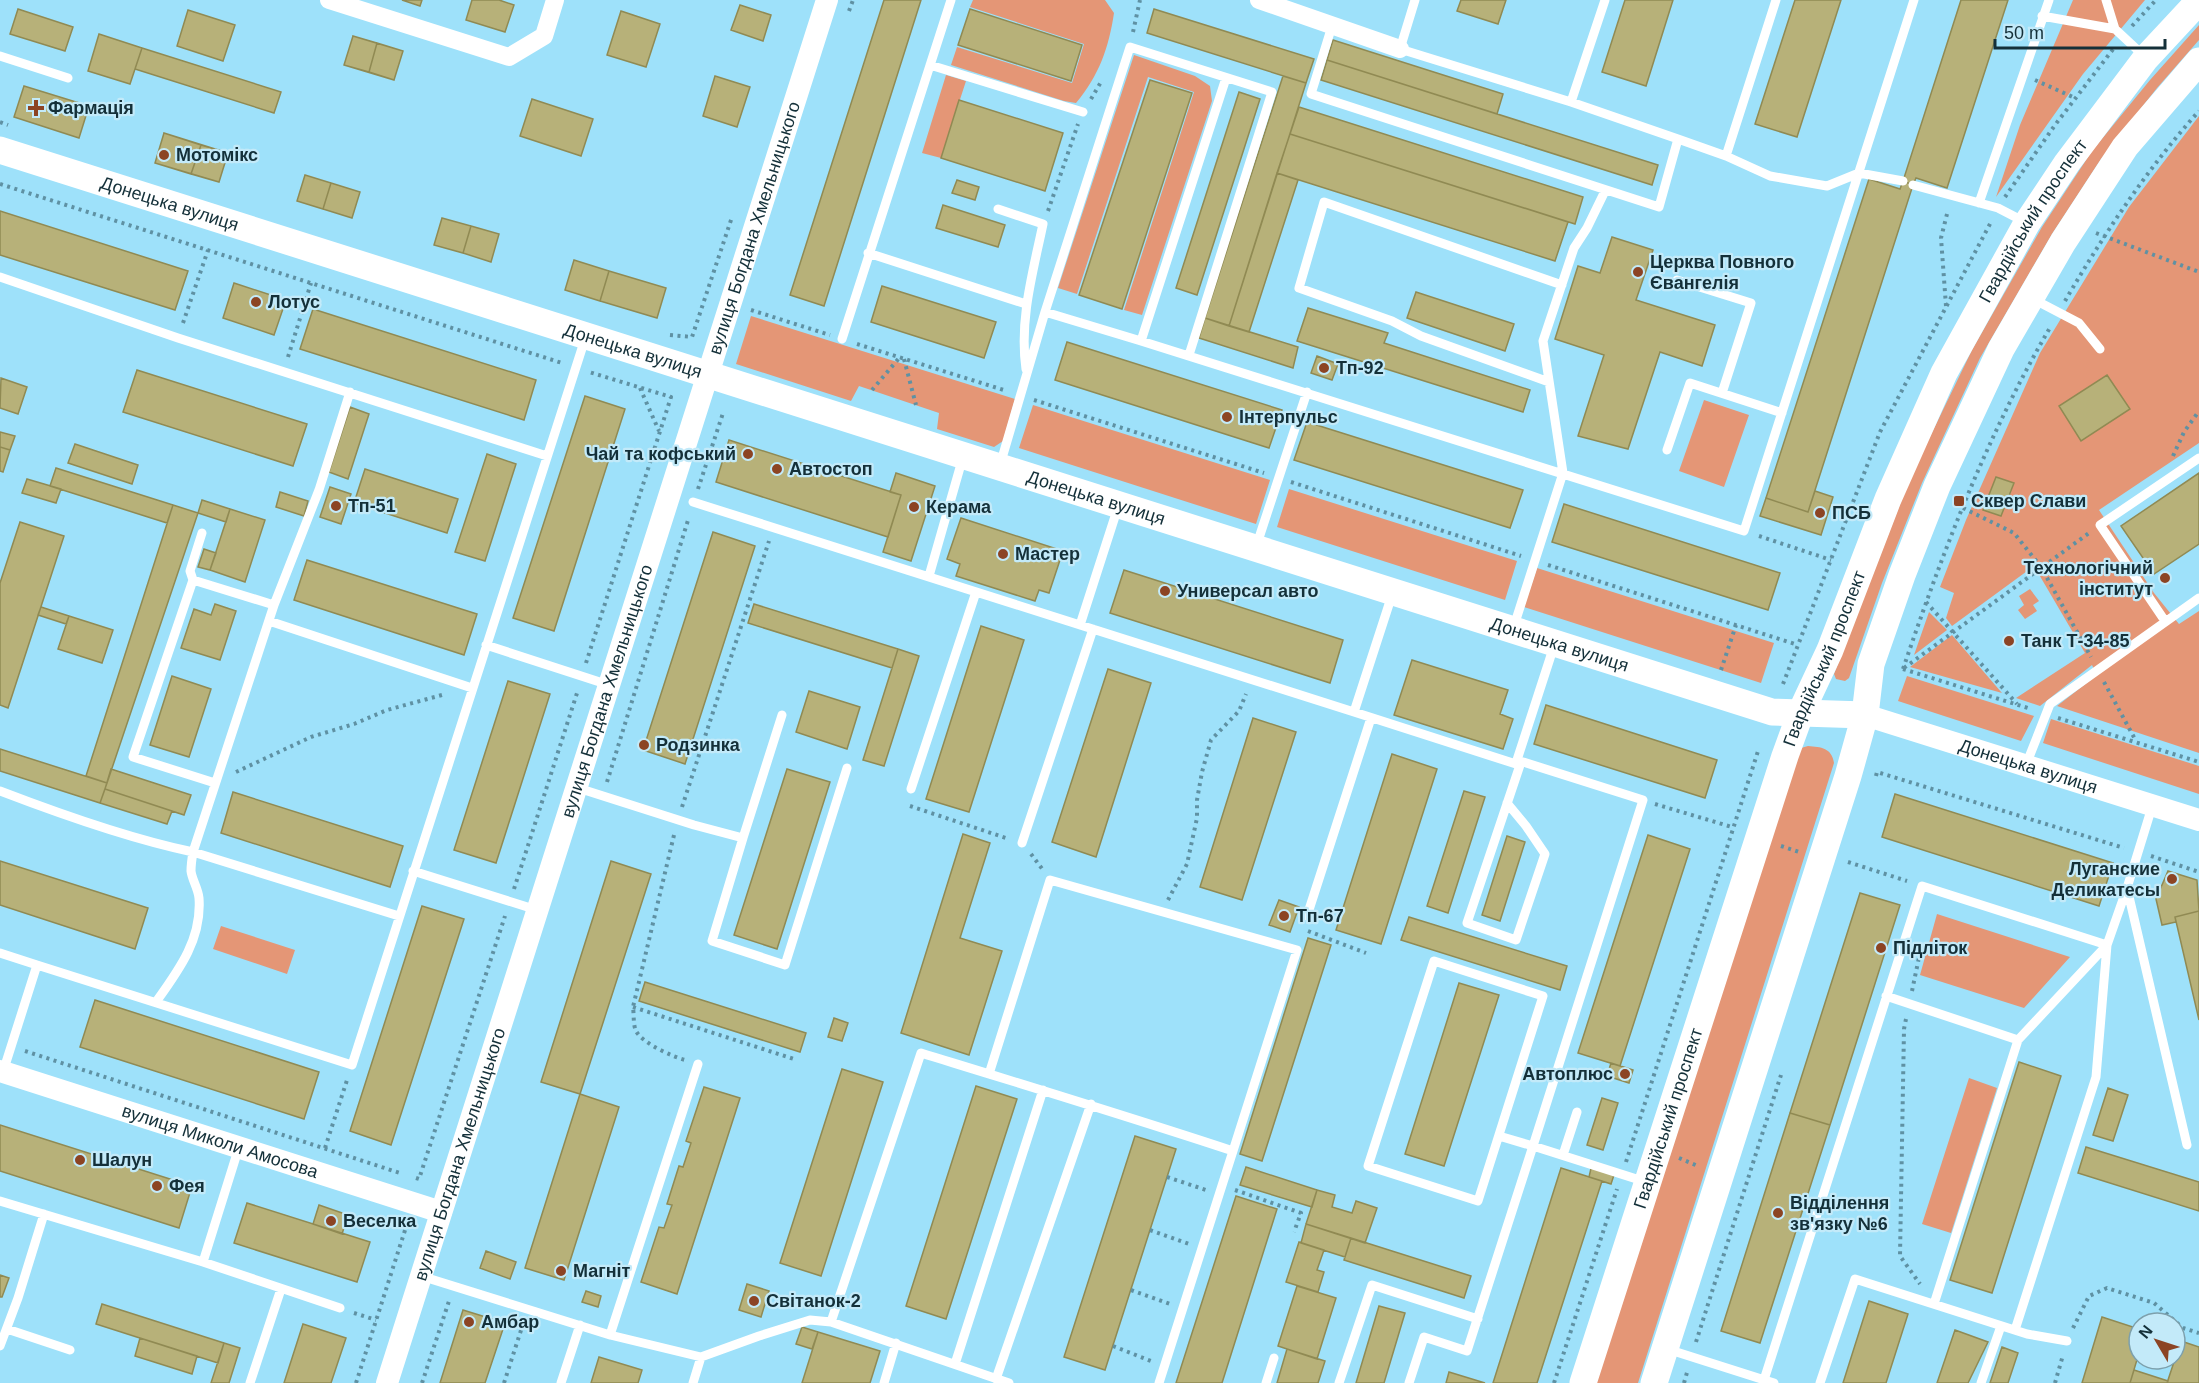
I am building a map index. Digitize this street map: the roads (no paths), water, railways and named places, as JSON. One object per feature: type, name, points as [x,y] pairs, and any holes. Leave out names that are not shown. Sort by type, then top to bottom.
[{"type":"main road","name":"Гвардійський проспект","points":[[1583,1383],[1769,802],[1801,712],[1830,650],[1888,499],[1944,373],[2027,223],[2067,163],[2146,58],[2199,1]]},
{"type":"main road","name":"Гвардійський проспект","points":[[1654,1383],[1865,715],[1871,664],[1906,564],[1937,486],[2001,349],[2063,242],[2125,147],[2199,61]]},
{"type":"main road","name":"Донецька вулиця","points":[[0,150],[1772,712],[1865,715]]},
{"type":"street","points":[[329,0],[509,57],[544,36],[555,0]]},
{"type":"street","name":"вулиця Богдана Хмельницького","points":[[387,1383],[827,0]]},
{"type":"street","points":[[1259,0],[1300,11],[1332,26],[1400,49]]},
{"type":"street","name":"Донецька вулиця","points":[[1865,715],[2199,820]]},
{"type":"street","name":"вулиця Миколи Амосова","points":[[1,1072],[441,1212]]},
{"type":"lane","points":[[842,339],[951,0]]},
{"type":"lane","points":[[1415,0],[1400,49],[1570,102],[1678,139],[1726,156],[1770,176],[1827,186],[1859,173],[1903,182]]},
{"type":"lane","points":[[1570,102],[1605,0]]},
{"type":"lane","points":[[1726,156],[1776,0]]},
{"type":"lane","points":[[1045,312],[1189,355],[1744,531],[1914,0]]},
{"type":"lane","points":[[1979,203],[2049,0]]},
{"type":"lane","points":[[2106,0],[2115,29],[2146,58]]},
{"type":"lane","points":[[2042,16],[2115,29]]},
{"type":"lane","points":[[1332,26],[1311,94],[1605,191],[1659,207],[1678,139]]},
{"type":"lane","points":[[999,468],[1045,312],[1130,47],[1272,92],[1189,355]]},
{"type":"lane","points":[[0,56],[68,78]]},
{"type":"lane","points":[[930,65],[1083,112]]},
{"type":"lane","points":[[1141,340],[1226,78]]},
{"type":"lane","points":[[1913,185],[1998,208],[2027,223]]},
{"type":"lane","points":[[1512,630],[1563,473],[1543,342],[1574,248],[1587,228],[1605,191]]},
{"type":"lane","points":[[1550,382],[1421,336],[1392,321],[1299,288],[1324,202],[1562,285]]},
{"type":"lane","points":[[998,208],[1043,224],[1026,304],[1024,358],[1027,374]]},
{"type":"lane","points":[[868,253],[1026,304]]},
{"type":"lane","points":[[0,277],[178,338],[547,456]]},
{"type":"lane","points":[[1677,280],[1751,303],[1722,393]]},
{"type":"lane","points":[[2031,298],[2079,323],[2100,348]]},
{"type":"lane","points":[[0,952],[352,1065],[585,336]]},
{"type":"lane","points":[[1667,450],[1690,383],[1782,413]]},
{"type":"lane","points":[[156,1002],[191,947],[199,923],[198,895],[191,870],[193,852],[274,605],[319,490],[350,392]]},
{"type":"lane","points":[[1256,549],[1307,392]]},
{"type":"lane","points":[[929,576],[964,457]]},
{"type":"lane","points":[[2165,621],[2100,525],[2199,458]]},
{"type":"lane","points":[[693,502],[1516,764],[1519,761],[1643,800],[1467,1351],[1424,1337],[1409,1383]]},
{"type":"lane","points":[[1080,625],[1118,506]]},
{"type":"lane","points":[[202,533],[190,571],[193,580],[132,757],[215,783]]},
{"type":"lane","points":[[193,580],[274,605]]},
{"type":"lane","points":[[911,789],[976,592]]},
{"type":"lane","points":[[1354,712],[1393,593]]},
{"type":"lane","points":[[2026,765],[2050,704],[2199,598]]},
{"type":"lane","points":[[269,621],[472,688]]},
{"type":"lane","points":[[1022,843],[1093,629]]},
{"type":"lane","points":[[1507,803],[1545,854],[1516,940],[1467,923],[1507,803],[1555,644]]},
{"type":"lane","points":[[486,645],[609,685]]},
{"type":"lane","points":[[782,715],[712,941],[785,965],[847,768]]},
{"type":"lane","points":[[1307,916],[1371,717]]},
{"type":"lane","points":[[576,787],[743,838]]},
{"type":"lane","points":[[0,791],[165,846],[193,852],[399,916]]},
{"type":"lane","points":[[2015,1330],[2096,1077],[2107,945],[2152,805]]},
{"type":"lane","points":[[413,871],[538,910]]},
{"type":"lane","points":[[989,1074],[1050,880],[1297,950],[1159,1383]]},
{"type":"lane","points":[[1764,1381],[1922,886],[2107,945]]},
{"type":"lane","points":[[2127,888],[2187,1145]]},
{"type":"lane","points":[[1934,1304],[2018,1040],[2107,945]]},
{"type":"lane","points":[[1434,961],[1543,996],[1499,1136],[1478,1201],[1368,1166],[1434,961]]},
{"type":"lane","points":[[1,1072],[37,964]]},
{"type":"lane","points":[[1886,996],[2018,1040]]},
{"type":"lane","points":[[831,1322],[921,1053],[1091,1104],[1233,1151]]},
{"type":"lane","points":[[610,1335],[698,1064]]},
{"type":"lane","points":[[955,1364],[1043,1090]]},
{"type":"lane","points":[[996,1379],[1091,1104]]},
{"type":"lane","points":[[1563,1155],[1577,1112]]},
{"type":"lane","points":[[1499,1136],[1648,1182]]},
{"type":"lane","points":[[203,1262],[239,1148]]},
{"type":"lane","points":[[0,1201],[203,1262],[340,1308]]},
{"type":"lane","points":[[0,1347],[44,1214]]},
{"type":"lane","points":[[421,1276],[610,1335],[701,1357],[810,1320],[831,1322],[1009,1383]]},
{"type":"lane","points":[[1820,1383],[1855,1279],[2001,1326],[2067,1341]]},
{"type":"lane","points":[[1339,1383],[1372,1285],[1478,1319]]},
{"type":"lane","points":[[250,1383],[281,1289]]},
{"type":"lane","points":[[561,1383],[580,1325]]},
{"type":"lane","points":[[1981,1383],[2001,1326]]},
{"type":"lane","points":[[7,1329],[70,1350]]},
{"type":"lane","points":[[884,1383],[896,1343]]},
{"type":"lane","points":[[1665,1348],[1774,1383]]},
{"type":"lane","points":[[693,1383],[701,1357]]},
{"type":"lane","points":[[1266,1383],[1274,1358]]},
{"type":"lane","points":[[977,1383],[980,1373]]},
{"type":"place","name":"Фармація","points":[[36,108]]},
{"type":"place","name":"Мотомікс","points":[[164,155]]},
{"type":"place","name":"Церква Повного Євангелія","points":[[1638,272]]},
{"type":"place","name":"Лотус","points":[[256,302]]},
{"type":"place","name":"Тп-92","points":[[1324,368]]},
{"type":"place","name":"Інтерпульс","points":[[1227,417]]},
{"type":"place","name":"Чай та кофський","points":[[748,454]]},
{"type":"place","name":"Автостоп","points":[[777,469]]},
{"type":"place","name":"Сквер Слави","points":[[1959,501]]},
{"type":"place","name":"Тп-51","points":[[336,506]]},
{"type":"place","name":"Керама","points":[[914,507]]},
{"type":"place","name":"ПСБ","points":[[1820,513]]},
{"type":"place","name":"Мастер","points":[[1003,554]]},
{"type":"place","name":"Технологічний інститут","points":[[2165,578]]},
{"type":"place","name":"Универсал авто","points":[[1165,591]]},
{"type":"place","name":"Танк Т-34-85","points":[[2009,641]]},
{"type":"place","name":"Родзинка","points":[[644,745]]},
{"type":"place","name":"Луганские Деликатесы","points":[[2172,879]]},
{"type":"place","name":"Тп-67","points":[[1284,916]]},
{"type":"place","name":"Підліток","points":[[1881,948]]},
{"type":"place","name":"Автоплюс","points":[[1625,1074]]},
{"type":"place","name":"Шалун","points":[[80,1160]]},
{"type":"place","name":"Фея","points":[[157,1186]]},
{"type":"place","name":"Відділення зв'язку №6","points":[[1778,1213]]},
{"type":"place","name":"Веселка","points":[[331,1221]]},
{"type":"place","name":"Магніт","points":[[561,1271]]},
{"type":"place","name":"Світанок-2","points":[[754,1301]]},
{"type":"place","name":"Амбар","points":[[469,1322]]}]
